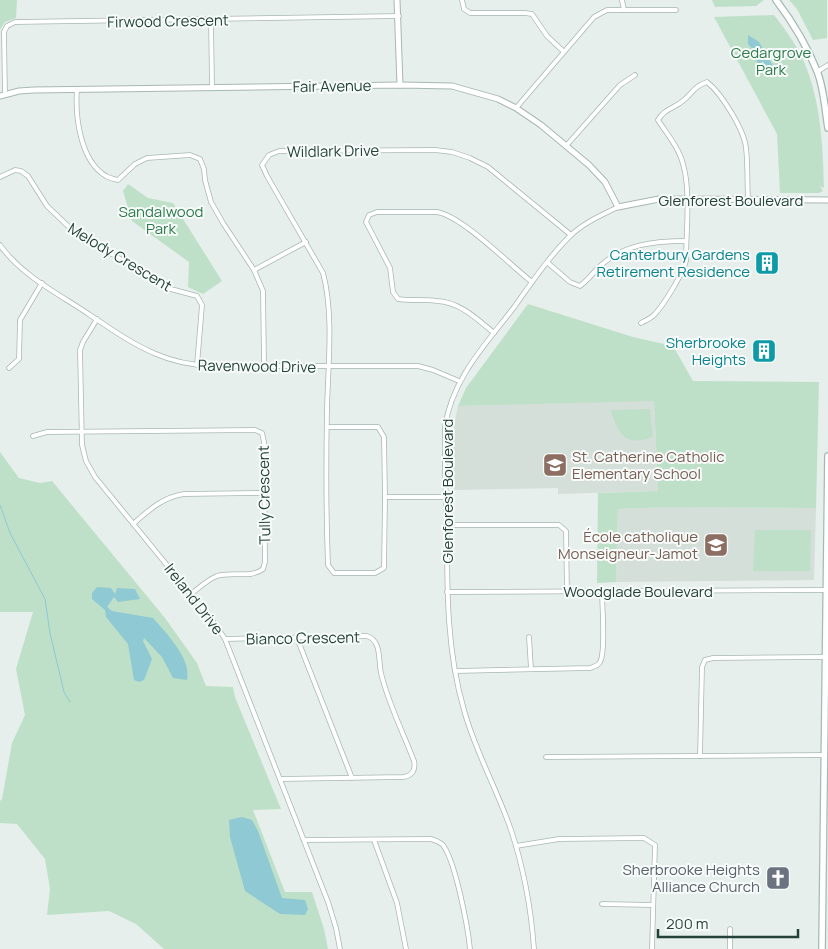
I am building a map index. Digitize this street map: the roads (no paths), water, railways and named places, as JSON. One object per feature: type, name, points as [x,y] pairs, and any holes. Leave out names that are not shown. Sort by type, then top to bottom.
[{"type":"main road","points":[[776,0],[802,41],[817,72],[828,128]]},
{"type":"main road","points":[[822,949],[828,590],[828,456]]},
{"type":"street","points":[[397,0],[400,84]]},
{"type":"street","points":[[462,0],[464,9],[470,13],[532,14],[547,36],[563,52]]},
{"type":"street","points":[[622,0],[624,10]]},
{"type":"street","points":[[516,108],[594,17],[607,10],[676,10]]},
{"type":"street","name":"Firwood Crescent","points":[[2,96],[4,35],[6,27],[12,23],[399,16]]},
{"type":"street","points":[[211,20],[212,88]]},
{"type":"street","points":[[817,72],[828,65]]},
{"type":"street","points":[[566,146],[620,85],[636,75]]},
{"type":"street","points":[[641,322],[654,315],[684,269],[686,261],[687,198],[684,164],[658,120],[663,112],[683,101],[699,84],[707,82],[715,88],[740,129],[746,146],[748,199]]},
{"type":"street","name":"Fair Avenue","points":[[2,96],[27,90],[400,84],[452,86],[498,99],[516,108],[541,125],[589,165],[605,182],[618,207]]},
{"type":"street","points":[[77,89],[78,128],[88,155],[96,167],[106,176],[118,180],[135,164],[147,158],[190,155],[200,159],[211,202],[254,270],[263,292],[264,365]]},
{"type":"street","name":"Wildlark Drive","points":[[327,427],[378,427],[384,437],[386,497],[384,568],[375,573],[334,572],[328,565],[327,427],[329,367],[327,288],[323,273],[266,176],[262,165],[269,155],[279,151],[435,150],[452,152],[488,167],[571,235]]},
{"type":"street","name":"Melody Crescent","points":[[0,177],[15,170],[22,170],[28,176],[47,206],[70,228],[167,288],[197,296],[202,305],[197,365]]},
{"type":"street","name":"Glenforest Boulevard","points":[[534,949],[528,899],[516,846],[485,766],[474,744],[462,704],[450,640],[447,592],[445,426],[450,403],[459,381],[532,282],[571,235],[593,220],[618,207],[652,200],[687,198],[828,200]]},
{"type":"street","points":[[494,333],[467,311],[452,304],[438,300],[398,299],[392,292],[390,268],[366,222],[369,216],[377,212],[445,213],[461,222],[532,282]]},
{"type":"street","points":[[548,263],[570,282],[580,286],[600,266],[630,248],[660,241],[686,241]]},
{"type":"street","points":[[254,270],[306,242]]},
{"type":"street","name":"Ravenwood Drive","points":[[0,245],[19,266],[96,319],[150,352],[176,361],[197,365],[418,366],[459,381]]},
{"type":"street","points":[[9,368],[18,359],[18,329],[21,317],[42,283]]},
{"type":"street","name":"Ireland Drive","points":[[96,319],[80,350],[81,432],[83,452],[89,469],[191,594],[225,639],[333,915],[340,949]]},
{"type":"street","name":"Tully Crescent","points":[[81,432],[259,431],[262,433],[264,442],[265,562],[263,569],[255,574],[216,576],[191,594]]},
{"type":"street","points":[[33,436],[47,432],[81,432]]},
{"type":"street","points":[[133,524],[158,503],[174,496],[184,494],[264,493]]},
{"type":"street","points":[[386,497],[446,497]]},
{"type":"street","points":[[446,525],[558,525],[566,531],[567,592]]},
{"type":"street","name":"Woodglade Boulevard","points":[[447,592],[828,590]]},
{"type":"street","points":[[455,670],[595,667],[600,662],[602,649],[602,592]]},
{"type":"street","name":"Bianco Crescent","points":[[225,639],[367,636],[374,640],[377,645],[382,678],[414,761],[415,768],[411,775],[403,778],[280,779]]},
{"type":"street","points":[[529,637],[531,669]]},
{"type":"street","points":[[297,638],[352,778]]},
{"type":"street","points":[[700,756],[702,667],[705,660],[713,658],[826,657]]},
{"type":"street","points":[[546,757],[824,755]]},
{"type":"street","points":[[516,846],[559,839],[644,838],[649,840],[655,845],[652,949]]},
{"type":"street","points":[[304,840],[431,839],[441,843],[450,862],[460,894],[470,949]]},
{"type":"street","points":[[374,840],[397,903],[406,949]]},
{"type":"street","points":[[602,904],[653,905]]},
{"type":"street","points":[[730,929],[730,949]]},
{"type":"water","points":[[748,35],[759,42],[776,71],[767,72],[763,61],[759,64],[756,60],[757,54],[748,44]]},
{"type":"water","points":[[97,587],[111,588],[115,594],[117,588],[135,589],[140,599],[118,602],[114,597],[107,607],[112,611],[153,618],[182,655],[188,672],[187,680],[173,678],[162,657],[144,638],[143,641],[152,659],[144,680],[139,682],[134,680],[128,644],[106,617],[105,610],[92,599],[92,593]]},
{"type":"water","points":[[242,817],[252,820],[258,831],[282,898],[305,900],[308,909],[305,915],[280,914],[245,891],[230,837],[229,820]]},
{"type":"waterway","points":[[0,505],[10,533],[45,599],[50,633],[64,692],[70,702]]},
{"type":"place","name":"Canterbury Gardens Retirement Residence","points":[[767,263]]},
{"type":"place","name":"Sherbrooke Heights","points":[[764,351]]},
{"type":"place","name":"St. Catherine Catholic Elementary School","points":[[555,465]]},
{"type":"place","name":"École catholique Monseigneur-Jamot","points":[[716,545]]},
{"type":"place","name":"Sherbrooke Heights Alliance Church","points":[[778,878]]},
{"type":"park label","name":"Cedargrove Park","points":[[771,60]]},
{"type":"park label","name":"Sandalwood Park","points":[[161,220]]}]
